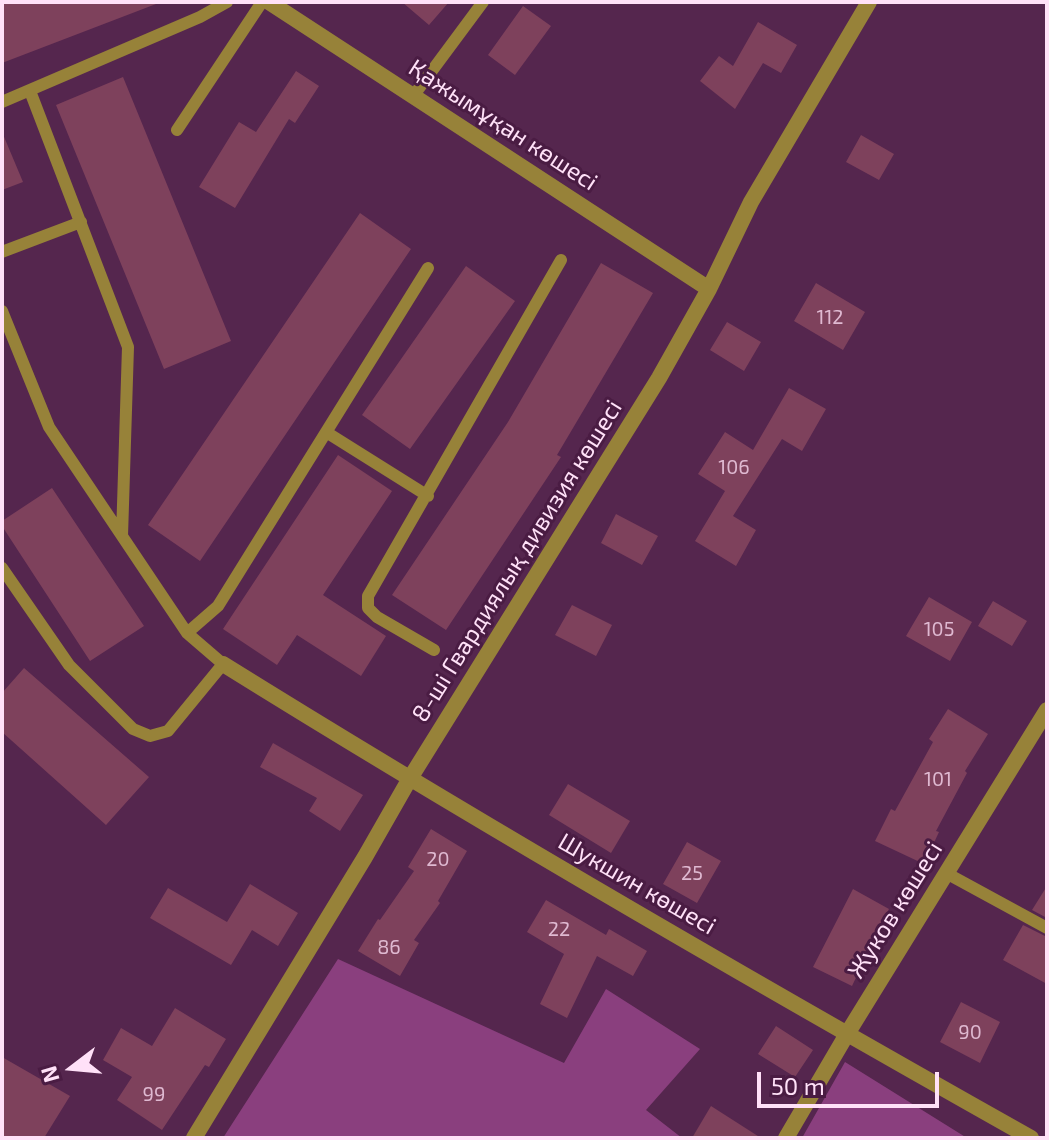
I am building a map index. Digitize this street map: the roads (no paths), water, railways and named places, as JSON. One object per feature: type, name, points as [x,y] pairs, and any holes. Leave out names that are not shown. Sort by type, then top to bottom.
[{"type":"street","name":"Қажымұқан көшесі","points":[[269,2],[709,289]]},
{"type":"street","name":"8-ші Гвардиялық дивизия көшесі","points":[[194,1138],[409,780],[659,378],[709,289],[751,202],[869,2]]},
{"type":"street","name":"Шукшин көшесі","points":[[223,664],[409,780],[1031,1138]]},
{"type":"street","name":"Жуков көшесі","points":[[786,1138],[1047,710]]},
{"type":"lane","points":[[2,102],[200,17],[227,2]]},
{"type":"lane","points":[[177,130],[262,2]]},
{"type":"lane","points":[[414,95],[483,2]]},
{"type":"lane","points":[[30,91],[128,347],[122,536]]},
{"type":"lane","points":[[2,252],[81,222]]},
{"type":"lane","points":[[434,650],[377,617],[368,608],[368,596],[561,260]]},
{"type":"lane","points":[[187,633],[218,606],[428,268]]},
{"type":"lane","points":[[2,311],[49,427],[187,633],[223,664],[168,731],[150,736],[133,729],[69,665],[2,568]]},
{"type":"lane","points":[[326,432],[428,496]]},
{"type":"lane","points":[[946,873],[1047,928]]}]
